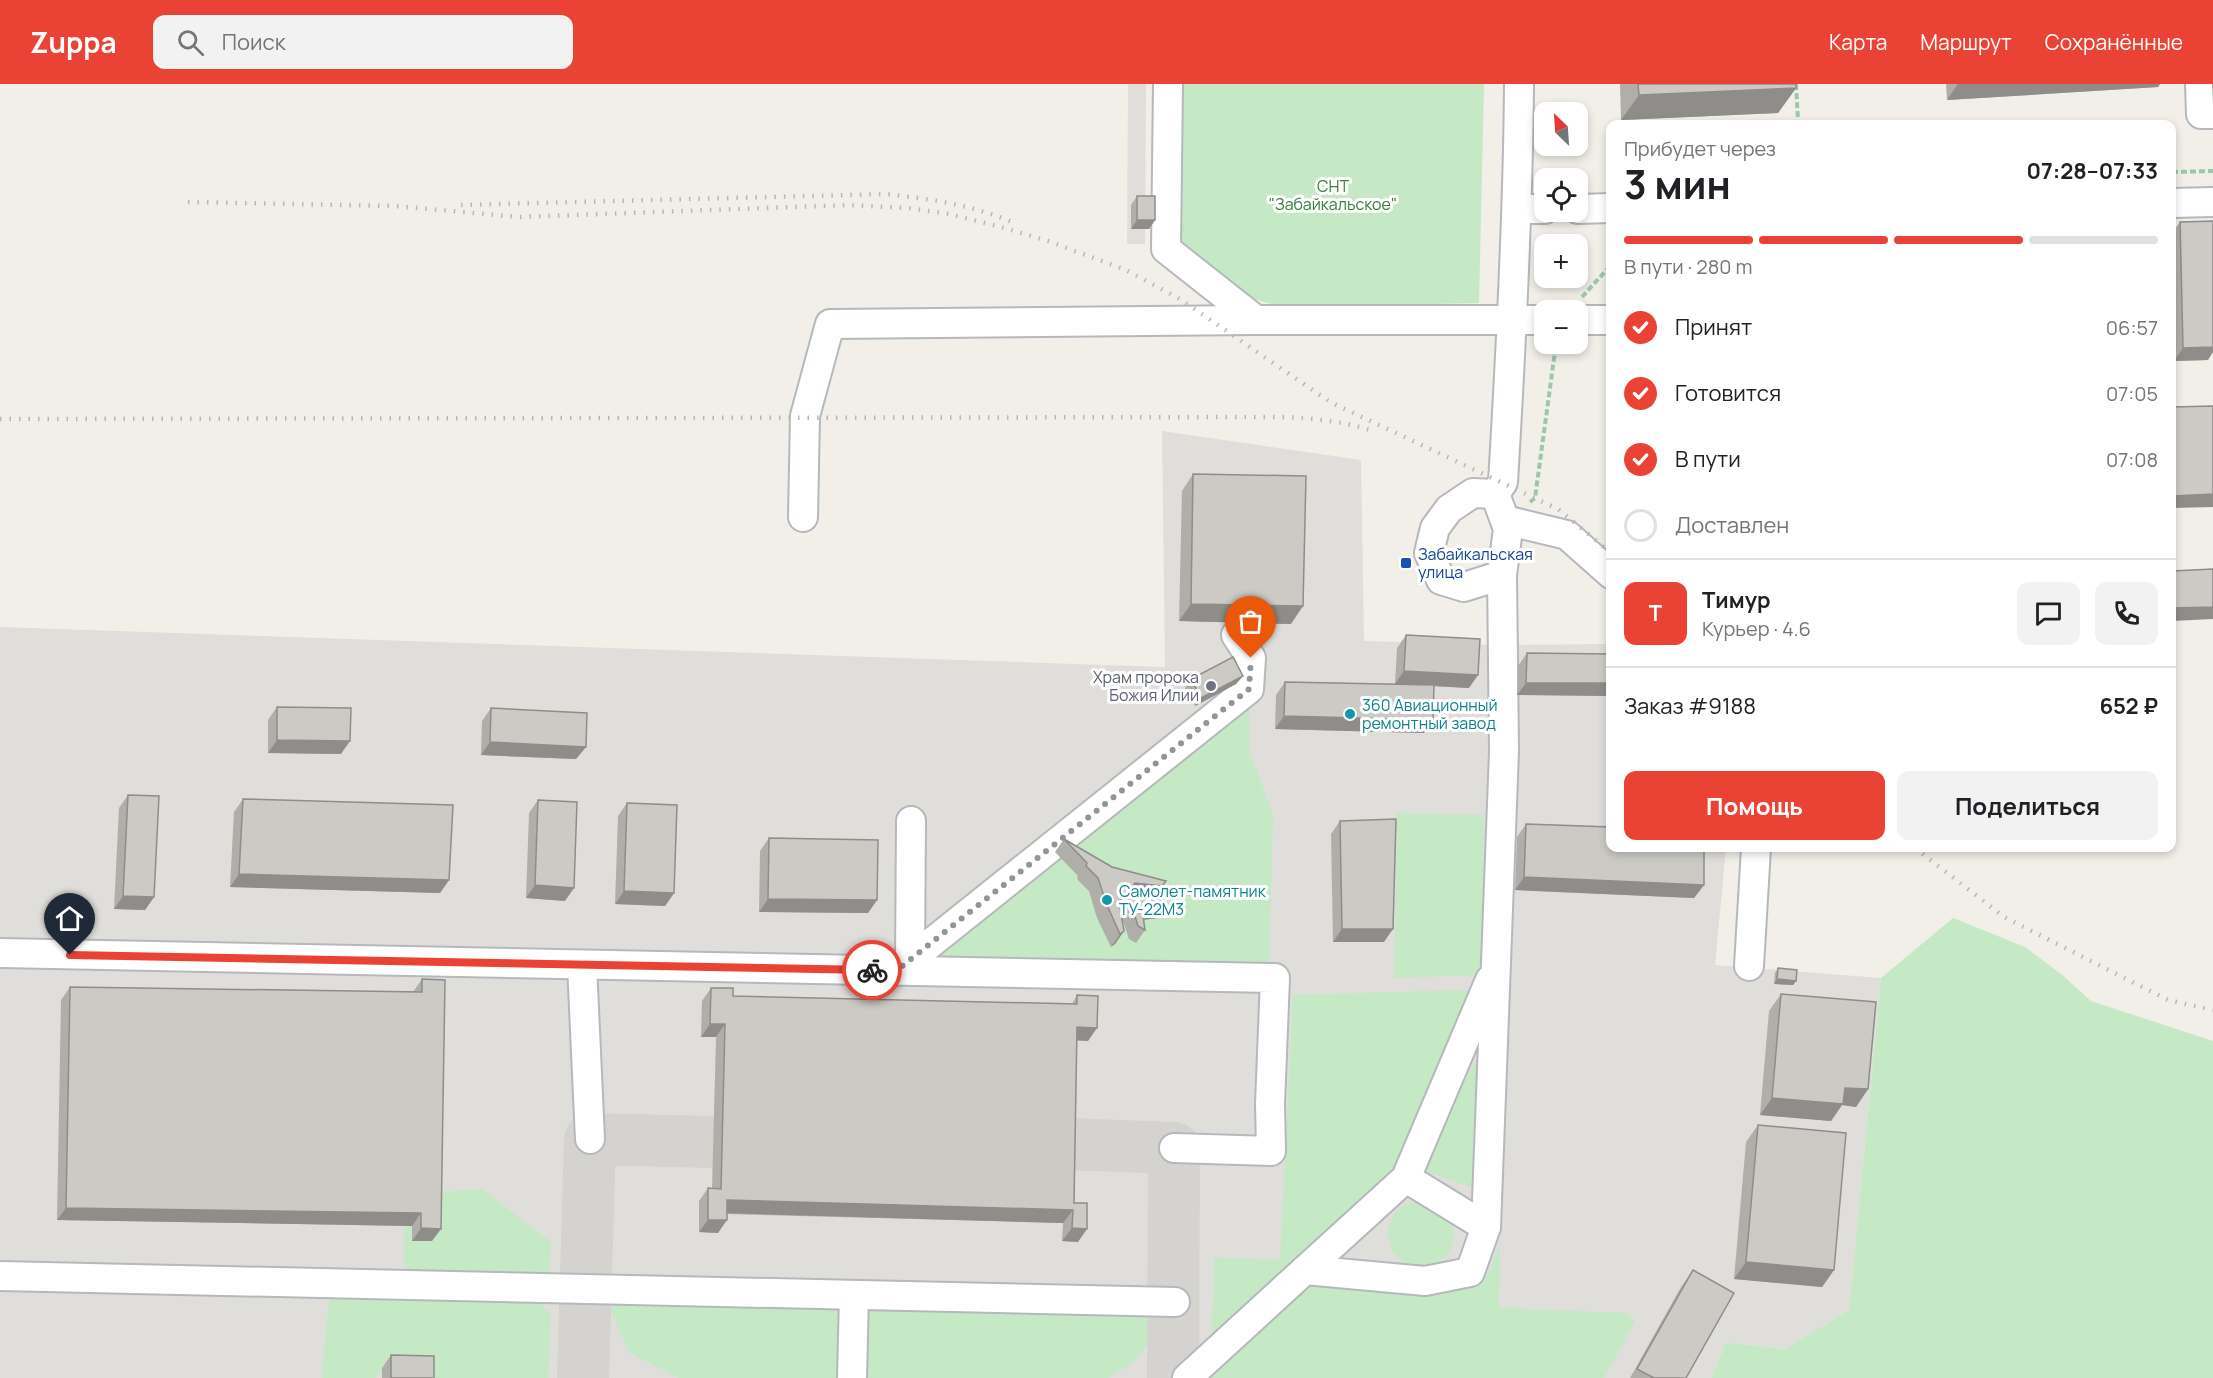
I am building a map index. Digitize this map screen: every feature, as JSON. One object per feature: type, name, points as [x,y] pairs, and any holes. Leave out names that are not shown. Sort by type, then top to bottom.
[{"type":"street","points":[[1168,84],[1166,249],[1256,320]]},
{"type":"street","points":[[1305,1270],[1425,1281],[1470,1272],[1486,1227],[1504,751],[1502,575],[1508,529],[1500,507],[1513,319],[1532,209],[1519,84]]},
{"type":"street","points":[[2200,84],[2201,114],[2213,114]]},
{"type":"street","points":[[2176,202],[2213,202]]},
{"type":"street","points":[[1588,209],[1606,208]]},
{"type":"street","points":[[1588,313],[1606,318]]},
{"type":"street","points":[[803,517],[805,416],[830,324],[1534,320]]},
{"type":"street","points":[[1502,575],[1464,587],[1441,580],[1429,553],[1435,528],[1449,509],[1473,493],[1567,536],[1606,570]]},
{"type":"street","points":[[903,965],[1249,689],[1251,658],[1236,635]]},
{"type":"street","points":[[903,965],[911,821]]},
{"type":"street","points":[[1749,966],[1756,852]]},
{"type":"street","points":[[0,954],[582,965],[903,965],[1275,978],[1270,1104],[1271,1151],[1174,1148]]},
{"type":"street","points":[[1187,1378],[1406,1178],[1497,964]]},
{"type":"street","points":[[582,965],[590,1139]]},
{"type":"street","points":[[1406,1178],[1486,1227]]},
{"type":"street","points":[[0,1276],[1175,1302]]},
{"type":"street","points":[[852,1378],[854,1295]]},
{"type":"path","points":[[1796,84],[1798,120]]},
{"type":"path","points":[[2176,172],[2213,171]]},
{"type":"path","points":[[1586,300],[1606,272]]},
{"type":"path","points":[[1500,507],[1535,498],[1555,354]]},
{"type":"shaded area","points":[[1128,84],[1146,84],[1145,244],[1127,244]]},
{"type":"shaded area","points":[[1162,431],[1361,460],[1364,641],[1498,645],[1606,644],[1606,852],[1726,852],[1715,965],[1881,978],[1849,1310],[1785,1349],[1726,1342],[1711,1378],[0,1378],[0,627],[1165,667]]},
{"type":"green space","name":"СНТ \"Забайкальское\"","points":[[1182,84],[1484,84],[1479,303],[1282,307],[1240,295],[1182,257]]},
{"type":"green space","points":[[1249,699],[1249,750],[1273,815],[1269,967],[922,956]]},
{"type":"green space","points":[[1397,813],[1484,815],[1482,969],[1475,975],[1394,978]]},
{"type":"green space","points":[[1953,918],[2025,947],[2061,974],[2091,1001],[2213,1041],[2213,1378],[1711,1378],[1726,1342],[1785,1349],[1849,1310],[1881,978]]},
{"type":"green space","points":[[1461,990],[1473,993],[1483,1007],[1392,1174],[1212,1336],[1214,1257],[1280,1260],[1293,995]]},
{"type":"green space","points":[[1480,1053],[1474,1188],[1419,1169]]},
{"type":"green space","points":[[482,1189],[551,1242],[549,1278],[415,1276],[404,1265],[404,1225],[412,1226],[412,1241],[432,1193]]},
{"type":"green space","points":[[1414,1201],[1428,1201],[1440,1206],[1449,1215],[1454,1234],[1452,1247],[1445,1258],[1428,1267],[1414,1267],[1402,1262],[1393,1253],[1388,1241],[1388,1227],[1393,1215],[1402,1206]]},
{"type":"green space","points":[[1500,1241],[1499,1308],[1627,1313],[1635,1321],[1604,1378],[1212,1378],[1213,1365],[1313,1283],[1402,1293],[1450,1292],[1470,1287],[1487,1276]]},
{"type":"green space","points":[[331,1294],[537,1300],[551,1315],[548,1378],[420,1378],[419,1373],[377,1374],[376,1378],[322,1378]]},
{"type":"green space","points":[[608,1298],[850,1299],[848,1378],[679,1378],[630,1353],[611,1312]]},
{"type":"green space","points":[[859,1299],[1156,1312],[1151,1340],[1134,1362],[1108,1378],[857,1378]]},
{"type":"building","points":[[1638,84],[1796,84],[1796,88],[1639,95]]},
{"type":"building","points":[[1137,196],[1155,196],[1155,220],[1137,220]]},
{"type":"building","points":[[2213,221],[2213,347],[2183,348],[2180,222]]},
{"type":"building","points":[[2213,406],[2213,494],[2176,496],[2176,407]]},
{"type":"building","points":[[1193,474],[1306,476],[1303,606],[1191,604]]},
{"type":"building","points":[[2213,569],[2213,607],[2176,608],[2176,571]]},
{"type":"building","points":[[1406,635],[1480,639],[1478,675],[1404,671]]},
{"type":"building","points":[[1527,653],[1606,654],[1606,683],[1526,683]]},
{"type":"building","name":"Храм пророка Божия Илии","points":[[1233,657],[1243,676],[1201,698],[1191,679]]},
{"type":"building","points":[[1285,682],[1434,685],[1433,720],[1284,716]]},
{"type":"building","points":[[277,707],[351,708],[350,741],[277,740]]},
{"type":"building","points":[[491,708],[587,713],[586,747],[490,742]]},
{"type":"building","points":[[128,795],[159,796],[154,897],[123,896]]},
{"type":"building","points":[[243,799],[453,805],[449,880],[239,874]]},
{"type":"building","points":[[538,800],[577,802],[574,888],[535,885]]},
{"type":"building","points":[[627,803],[677,805],[674,893],[624,891]]},
{"type":"building","points":[[1396,819],[1393,929],[1342,929],[1340,821]]},
{"type":"building","points":[[1526,824],[1606,827],[1606,852],[1704,852],[1704,885],[1524,877]]},
{"type":"building","points":[[769,838],[878,840],[877,900],[768,899]]},
{"type":"building","points":[[1064,839],[1112,867],[1166,881],[1162,886],[1135,883],[1131,888],[1139,895],[1146,894],[1157,898],[1166,905],[1151,908],[1143,916],[1145,930],[1138,926],[1132,906],[1122,898],[1119,901],[1124,931],[1120,934],[1098,878]]},
{"type":"building","points":[[1778,968],[1797,970],[1796,981],[1777,979]]},
{"type":"building","points":[[422,979],[445,980],[441,1229],[421,1228],[421,1213],[66,1208],[70,987],[422,992]]},
{"type":"building","points":[[711,988],[733,988],[733,996],[1077,1004],[1077,995],[1098,996],[1097,1028],[1077,1027],[1074,1203],[1087,1203],[1087,1229],[1072,1228],[1073,1210],[727,1200],[727,1220],[708,1220],[708,1188],[721,1189],[725,1024],[710,1024]]},
{"type":"building","points":[[1781,994],[1876,1002],[1868,1089],[1845,1088],[1843,1104],[1772,1098]]},
{"type":"building","points":[[1758,1125],[1846,1133],[1834,1270],[1746,1262]]},
{"type":"building","points":[[1693,1270],[1734,1293],[1686,1378],[1654,1378],[1637,1369]]},
{"type":"building","points":[[391,1355],[434,1356],[434,1378],[391,1378]]},
{"type":"taxiway","points":[[583,1378],[590,1139],[713,1142]]},
{"type":"taxiway","points":[[1066,1144],[1174,1148],[1173,1378]]},
{"type":"railway","points":[[461,205],[886,194],[968,207],[1014,223]]},
{"type":"railway","points":[[188,202],[395,206],[519,217],[847,205],[908,208],[949,214],[1048,241],[1126,270],[1180,299],[1330,402],[1558,509],[1606,549]]},
{"type":"railway","points":[[0,419],[1279,417],[1327,421],[1373,431]]},
{"type":"railway","points":[[1920,852],[2004,917],[2168,1000],[2213,1010]]},
{"type":"way so far","points":[[872,970],[896,971],[1249,689],[1251,658]]},
{"type":"place","name":"Забайкальская улица","points":[[1406,563]]},
{"type":"place","name":"Храм пророка Божия Илии","points":[[1211,686]]},
{"type":"place","name":"360 Авиационный ремонтный завод","points":[[1350,714]]},
{"type":"place","name":"Самолет-памятник ТУ-22М3","points":[[1107,900]]},
{"type":"route","points":[[70,955],[872,970]]}]
